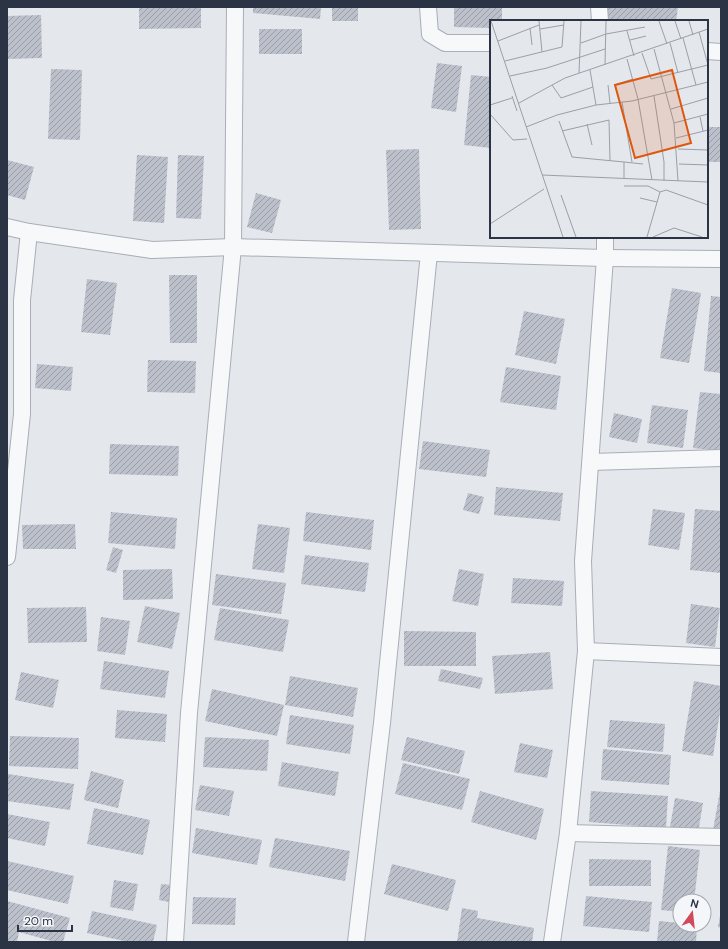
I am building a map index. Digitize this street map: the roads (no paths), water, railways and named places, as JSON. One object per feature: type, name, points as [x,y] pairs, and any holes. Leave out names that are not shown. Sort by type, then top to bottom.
[{"type":"street","points":[[175,942],[189,713],[234,247],[235,7]]},
{"type":"street","points":[[428,7],[430,34],[445,43],[490,43]]},
{"type":"street","points":[[599,7],[600,20]]},
{"type":"street","points":[[708,51],[721,52]]},
{"type":"street","points":[[7,227],[29,232],[152,250],[234,247],[605,258],[721,259]]},
{"type":"street","points":[[7,557],[22,414],[22,300],[29,232]]},
{"type":"street","points":[[552,942],[568,833],[586,651],[583,561],[605,258],[605,238]]},
{"type":"street","points":[[356,942],[382,723],[429,253]]},
{"type":"street","points":[[591,462],[721,458]]},
{"type":"street","points":[[586,651],[721,657]]},
{"type":"street","points":[[568,833],[721,837]]}]
